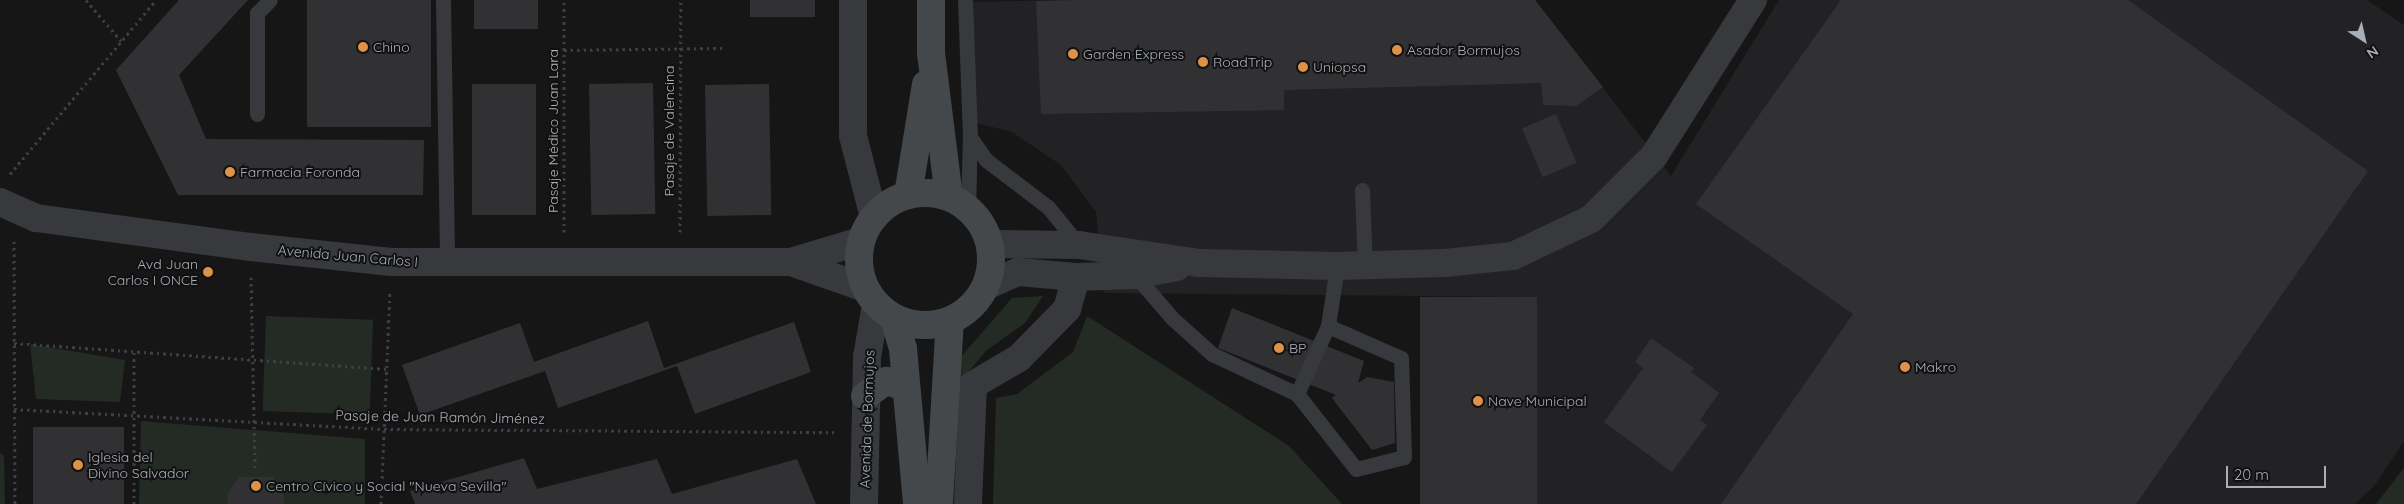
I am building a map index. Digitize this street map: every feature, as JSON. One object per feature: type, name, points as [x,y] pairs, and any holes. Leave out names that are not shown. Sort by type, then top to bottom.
[{"type":"main road","points":[[908,195],[931,53],[931,0]]},
{"type":"main road","points":[[931,53],[959,203]]},
{"type":"main road","points":[[878,304],[912,325],[932,326],[950,321],[972,307],[986,286],[991,265],[990,244],[982,224],[959,203],[929,193],[908,195],[890,203],[874,217],[861,241],[859,265],[878,304],[903,349],[917,504]]},
{"type":"main road","points":[[939,504],[950,321]]},
{"type":"main road","points":[[865,396],[886,382],[906,387]]},
{"type":"street","points":[[853,0],[853,136],[874,217]]},
{"type":"street","points":[[990,244],[1079,245],[1198,263],[1365,266],[1513,256],[1591,219],[1654,156],[1753,0]]},
{"type":"street","name":"Avenida Juan Carlos I","points":[[7,196],[36,218],[250,247],[391,262],[791,262],[861,241]]},
{"type":"street","name":"Avenida Juan Carlos I","points":[[791,262],[878,304]]},
{"type":"street","points":[[986,286],[1018,272],[1076,277],[1135,275],[1198,263]]},
{"type":"street","points":[[968,504],[974,385],[1019,358],[1067,309],[1076,277]]},
{"type":"street","name":"Avenida de Bormujos","points":[[864,504],[865,396],[878,304]]},
{"type":"lane","points":[[257,114],[257,13],[270,0]]},
{"type":"lane","points":[[443,0],[448,262]]},
{"type":"lane","points":[[959,203],[970,137],[965,0]]},
{"type":"lane","points":[[970,137],[986,160],[1048,206],[1079,245]]},
{"type":"lane","points":[[1362,190],[1365,266]]},
{"type":"lane","points":[[1297,394],[1328,326],[1337,266]]},
{"type":"lane","points":[[1135,275],[1172,318],[1212,354],[1297,394],[1356,469],[1404,457],[1401,358],[1328,326]]},
{"type":"path","points":[[86,0],[121,41]]},
{"type":"path","points":[[15,504],[14,343],[7,196],[121,41],[156,0]]},
{"type":"path","name":"Pasaje Médico Juan Lara","points":[[564,0],[564,262]]},
{"type":"path","name":"Pasaje de Valencina","points":[[680,263],[681,0]]},
{"type":"path","points":[[564,50],[681,47],[724,48]]},
{"type":"path","points":[[250,247],[255,469]]},
{"type":"path","points":[[381,504],[391,262]]},
{"type":"path","points":[[14,343],[386,369]]},
{"type":"path","points":[[134,352],[132,413],[134,504]]},
{"type":"path","name":"Pasaje de Juan Ramón Jiménez","points":[[14,409],[132,413],[384,429],[865,433]]},
{"type":"shaded area","points":[[1079,0],[1535,0],[1671,176],[1779,0],[2367,0],[2404,25],[2404,441],[2374,486],[2355,504],[1535,504],[1537,297],[1104,293],[1096,212],[1061,165],[1012,132],[964,120],[965,2]]},
{"type":"shaded area","points":[[1043,296],[1025,323],[987,350],[964,377],[959,504],[956,411],[959,359],[1012,298]]},
{"type":"shaded area","points":[[266,316],[373,320],[370,415],[263,411]]},
{"type":"shaded area","points":[[1087,316],[1289,446],[1342,504],[993,504],[996,398],[1017,394],[1073,352]]},
{"type":"shaded area","points":[[30,344],[125,360],[120,402],[36,399]]},
{"type":"shaded area","points":[[141,421],[365,439],[365,504],[139,504]]},
{"type":"shaded area","points":[[0,453],[4,455],[5,504],[0,504]]},
{"type":"shaded area","points":[[2404,468],[2404,504],[2376,504]]},
{"type":"building","points":[[179,0],[248,0],[179,75],[206,139],[424,140],[423,195],[178,195],[116,70]]},
{"type":"building","points":[[307,0],[431,0],[431,127],[307,127]]},
{"type":"building","points":[[474,0],[538,0],[538,29],[474,29]]},
{"type":"building","points":[[750,0],[815,0],[815,17],[750,17]]},
{"type":"building","points":[[1535,0],[1603,87],[1576,106],[1543,105],[1541,83],[1284,90],[1284,110],[1041,114],[1036,1]]},
{"type":"building","points":[[1841,0],[2128,0],[2368,171],[2136,504],[1721,504],[1853,314],[1696,204]]},
{"type":"building","points":[[653,83],[655,214],[591,215],[589,84]]},
{"type":"building","points":[[472,84],[536,84],[536,215],[472,215]]},
{"type":"building","points":[[769,84],[771,215],[707,216],[705,85]]},
{"type":"building","points":[[1556,114],[1577,163],[1543,177],[1522,128]]},
{"type":"building","name":"Nave Municipal","points":[[1420,297],[1537,297],[1537,504],[1420,504]]},
{"type":"building","points":[[1232,308],[1364,361],[1358,383],[1367,377],[1394,382],[1395,443],[1372,450],[1332,398],[1336,395],[1218,348]]},
{"type":"building","points":[[648,321],[664,368],[794,322],[811,372],[695,414],[677,366],[558,408],[545,371],[420,415],[402,365],[520,323],[534,362]]},
{"type":"building","points":[[1651,338],[1694,368],[1691,372],[1719,393],[1700,420],[1707,425],[1672,472],[1604,422],[1643,368],[1635,362]]},
{"type":"building","name":"Iglesia del Divino Salvador","points":[[33,427],[124,427],[124,504],[33,504]]},
{"type":"building","points":[[524,458],[537,489],[657,459],[672,494],[797,459],[816,504],[415,504],[410,491]]},
{"type":"building","name":"Centro Cívico y Social \"Nueva Sevilla\"","points":[[239,477],[273,477],[284,496],[284,504],[228,504],[227,495]]},
{"type":"place","name":"Chino","points":[[363,47]]},
{"type":"place","name":"Asador Bormujos","points":[[1397,50]]},
{"type":"place","name":"Garden Express","points":[[1073,54]]},
{"type":"place","name":"RoadTrip","points":[[1203,62]]},
{"type":"place","name":"Uniopsa","points":[[1303,67]]},
{"type":"place","name":"Farmacia Foronda","points":[[230,172]]},
{"type":"place","name":"Avd Juan Carlos I ONCE","points":[[208,272]]},
{"type":"place","name":"BP","points":[[1279,348]]},
{"type":"place","name":"Makro","points":[[1905,367]]},
{"type":"place","name":"Nave Municipal","points":[[1478,401]]},
{"type":"place","name":"Iglesia del Divino Salvador","points":[[78,465]]},
{"type":"place","name":"Centro Cívico y Social \"Nueva Sevilla\"","points":[[256,486]]}]
